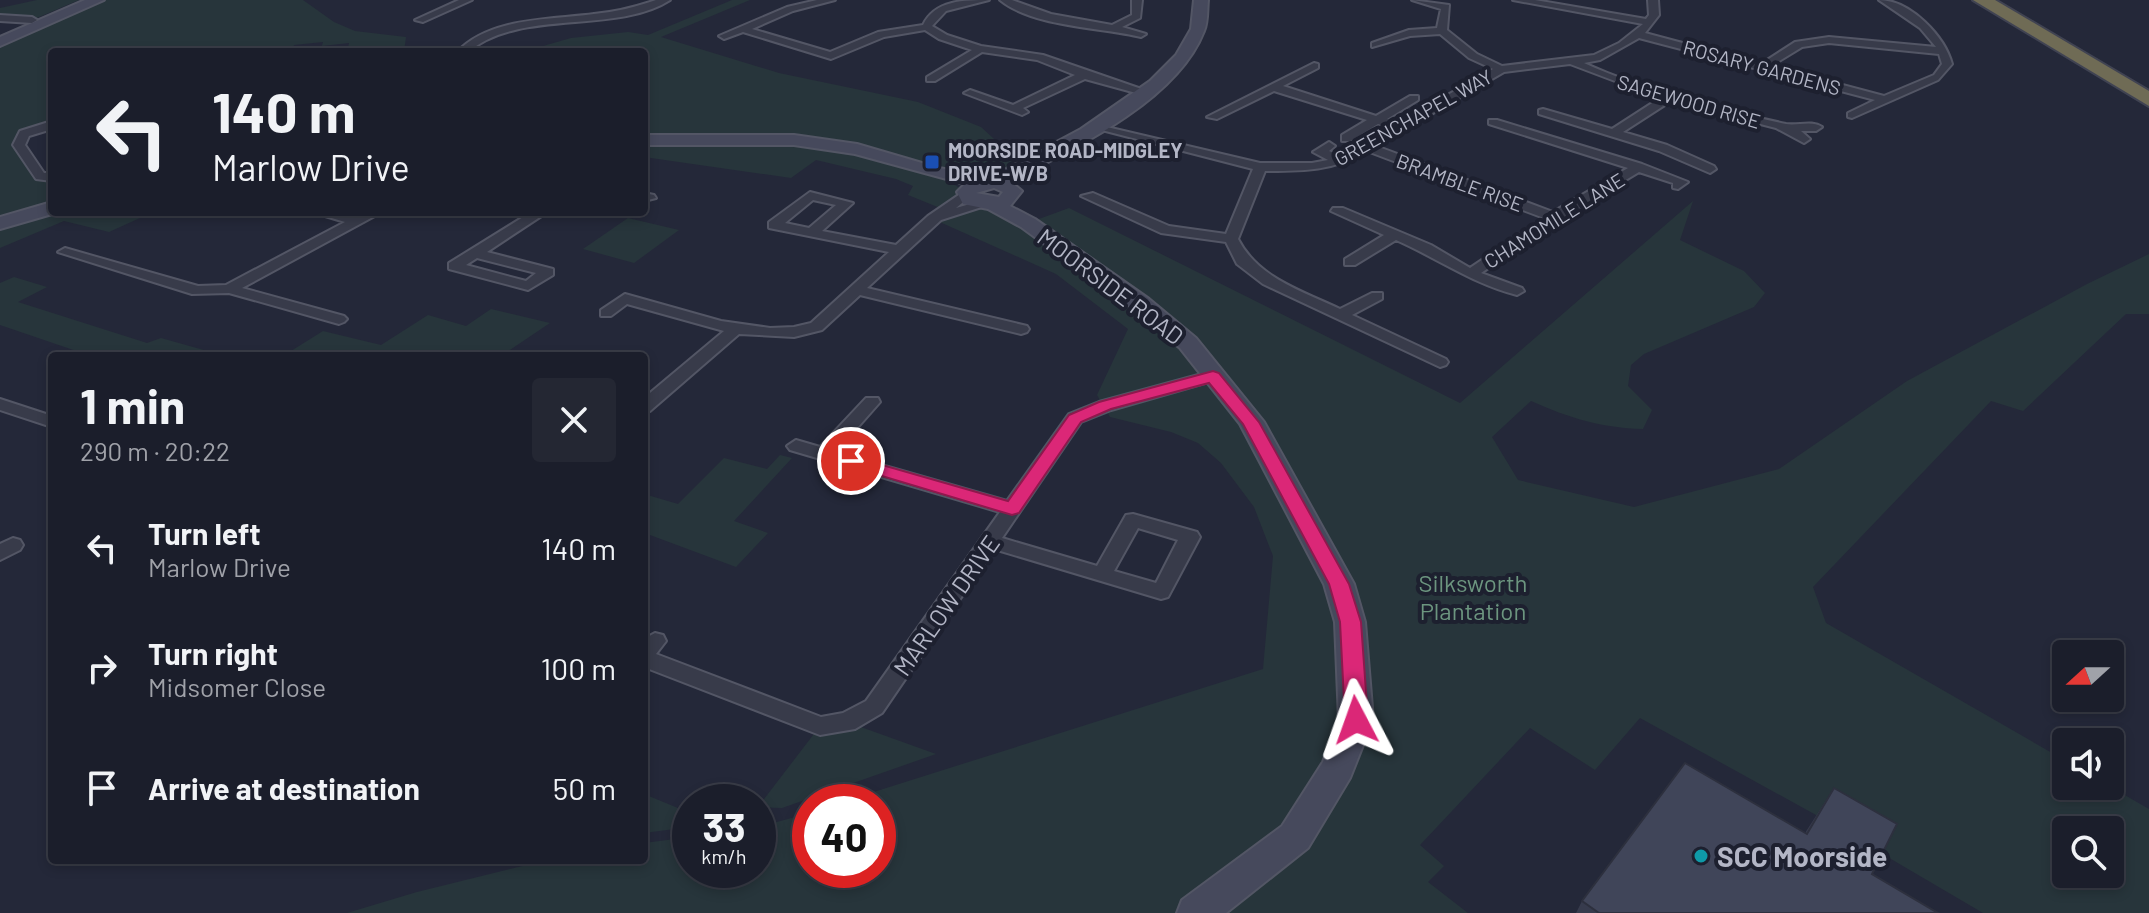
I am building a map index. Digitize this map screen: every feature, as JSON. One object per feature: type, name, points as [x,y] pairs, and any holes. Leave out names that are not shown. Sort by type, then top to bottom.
[{"type":"highway","points":[[1982,0],[2149,100]]},
{"type":"highway","points":[[2004,0],[2149,85]]},
{"type":"street","points":[[0,33],[79,0]]},
{"type":"street","points":[[0,42],[97,0]]},
{"type":"street","points":[[420,16],[467,0]]},
{"type":"street","points":[[465,48],[491,35],[533,25],[601,16],[665,0]]},
{"type":"street","points":[[724,36],[810,2],[830,0]]},
{"type":"street","points":[[927,27],[929,20],[940,10],[984,0]]},
{"type":"street","points":[[1005,0],[1053,16],[1116,26],[1141,34]]},
{"type":"street","points":[[1116,26],[1137,16],[1137,0]]},
{"type":"street","points":[[606,313],[625,299],[759,334],[796,334],[816,327],[898,250],[974,186],[990,183],[1029,164],[1098,126],[1147,93],[1180,61],[1199,29],[1201,0]]},
{"type":"street","points":[[1417,0],[1450,8],[1442,31]]},
{"type":"street","points":[[1518,0],[1649,22],[1654,15],[1653,0]]},
{"type":"street","points":[[1852,115],[1936,76],[1947,64],[1945,51],[1929,30],[1884,0]]},
{"type":"street","points":[[0,18],[32,20]]},
{"type":"street","name":"GREENCHAPEL WAY","points":[[1098,126],[1260,167],[1312,167],[1342,161],[1501,69],[1596,58],[1623,45],[1649,22]]},
{"type":"street","points":[[831,56],[882,34],[927,27],[943,37],[980,49],[1039,57],[1084,75],[1147,93]]},
{"type":"street","points":[[743,29],[848,61]]},
{"type":"street","points":[[1376,45],[1393,37],[1442,31],[1473,56],[1501,69]]},
{"type":"street","points":[[1377,32],[1393,37]]},
{"type":"street","name":"ROSARY GARDENS","points":[[1637,34],[1886,100]]},
{"type":"street","points":[[1764,66],[1799,44],[1829,40],[1945,51]]},
{"type":"street","points":[[931,79],[980,49]]},
{"type":"street","name":"SAGEWOOD RISE","points":[[1574,62],[1607,78],[1792,128],[1804,139]]},
{"type":"street","points":[[1213,117],[1314,66]]},
{"type":"street","points":[[970,93],[1019,110],[1084,75]]},
{"type":"street","points":[[1273,87],[1400,127]]},
{"type":"street","points":[[1614,133],[1670,97]]},
{"type":"street","points":[[1346,138],[1414,98]]},
{"type":"street","points":[[1543,112],[1663,148],[1710,169]]},
{"type":"street","name":"CHAMOMILE LANE","points":[[1493,122],[1682,182],[1678,185]]},
{"type":"street","points":[[48,126],[24,134],[19,145],[40,176],[48,177]]},
{"type":"street","points":[[1792,128],[1816,127]]},
{"type":"street","points":[[648,140],[794,140],[857,149],[936,173],[1003,184],[1013,194],[1028,223]]},
{"type":"street","points":[[1329,146],[1319,152],[1342,161]]},
{"type":"street","name":"BRAMBLE RISE","points":[[1367,147],[1554,217]]},
{"type":"street","points":[[933,219],[1013,194],[1029,164]]},
{"type":"street","points":[[1260,167],[1231,239],[1242,261],[1268,281],[1440,362]]},
{"type":"street","name":"CHAMOMILE LANE","points":[[1470,274],[1554,217],[1638,167]]},
{"type":"street","points":[[936,173],[966,193],[970,200],[988,204]]},
{"type":"street","points":[[1088,196],[1166,230],[1231,239]]},
{"type":"street","name":"MOORSIDE ROAD","points":[[988,204],[1028,223],[1141,304],[1188,343],[1251,422],[1339,584],[1350,622],[1356,720],[1338,768],[1295,837],[1196,913]]},
{"type":"street","points":[[0,223],[48,209]]},
{"type":"street","points":[[1338,211],[1426,248],[1470,274],[1517,291]]},
{"type":"street","points":[[336,216],[357,221]]},
{"type":"street","points":[[229,289],[367,216]]},
{"type":"street","points":[[475,253],[548,272],[528,286],[454,266],[532,216]]},
{"type":"street","points":[[811,233],[898,250]]},
{"type":"street","points":[[1350,262],[1396,234]]},
{"type":"street","points":[[65,252],[197,291],[229,289],[339,319]]},
{"type":"street","points":[[858,290],[1021,329]]},
{"type":"street","points":[[1340,315],[1377,296]]},
{"type":"street","points":[[648,404],[737,328]]},
{"type":"street","name":"MARLOW DRIVE","points":[[648,651],[820,726],[847,722],[874,707],[1075,418],[1105,406],[1213,376]]},
{"type":"street","points":[[824,454],[872,402]]},
{"type":"street","points":[[5,410],[48,421]]},
{"type":"street","points":[[796,446],[1012,509]]},
{"type":"street","points":[[990,541],[1102,574]]},
{"type":"green space","points":[[37,0],[79,0],[32,20],[0,18],[0,8]]},
{"type":"green space","points":[[97,0],[303,0],[334,22],[355,31],[406,37],[405,48],[348,48],[349,43],[322,46],[323,42],[294,45],[293,48],[48,48],[48,126],[24,134],[19,145],[40,176],[48,177],[48,216],[144,216],[109,232],[64,221],[0,248],[0,42]]},
{"type":"green space","points":[[732,0],[750,0],[661,37],[779,73],[918,102],[981,127],[1005,149],[1029,164],[993,183],[939,175],[966,192],[945,210],[908,195],[913,186],[896,179],[816,160],[791,178],[648,158],[648,48],[536,48],[571,38],[628,32],[648,35]]},
{"type":"green space","name":"Silksworth Plantation","points":[[1693,201],[1680,240],[1744,271],[1765,293],[1754,307],[1644,354],[1631,365],[1628,386],[1652,410],[1643,429],[1586,421],[1531,401],[1492,437],[1518,480],[1634,507],[1779,469],[1907,381],[2149,254],[2149,314],[2126,314],[2023,411],[1991,401],[1813,587],[1826,623],[2052,753],[2052,800],[2124,800],[2124,795],[2149,809],[2149,913],[1983,913],[1816,815],[1640,718],[1595,770],[1530,728],[1420,845],[1444,866],[1428,882],[1468,913],[347,913],[531,864],[648,864],[648,842],[672,839],[672,888],[776,888],[776,822],[792,818],[792,888],[896,888],[896,785],[1263,669],[1273,556],[1254,507],[1221,463],[1198,443],[1171,432],[1110,417],[1097,395],[1128,329],[1056,274],[933,219],[984,204],[1028,223],[1069,208],[1460,403]]},
{"type":"green space","points":[[628,218],[679,230],[634,263],[583,249]]},
{"type":"green space","points":[[14,277],[47,287],[18,302],[147,343],[161,338],[211,352],[79,352],[0,325],[0,283]]},
{"type":"green space","points":[[491,309],[550,323],[507,352],[289,352],[323,331],[381,345],[428,315],[466,326]]},
{"type":"green space","points":[[780,455],[792,458],[734,521],[768,533],[736,567],[648,537],[648,495],[678,504],[724,458],[767,469]]},
{"type":"green space","points":[[847,722],[936,754],[850,784],[792,784],[792,804],[776,808],[776,784],[820,726]]},
{"type":"green space","points":[[648,796],[672,806],[672,829],[648,832]]},
{"type":"building","name":"SCC Moorside","points":[[1685,763],[1807,834],[1834,788],[1897,824],[1872,874],[1938,913],[1599,913],[1582,901]]},
{"type":"place","name":"MOORSIDE ROAD-MIDGLEY DRIVE-W/B","points":[[932,162]]},
{"type":"place","name":"SCC Moorside","points":[[1701,856]]},
{"type":"route","points":[[851,461],[1012,509],[1075,418],[1105,406],[1213,376],[1251,422],[1339,584],[1350,622],[1356,720]]}]
